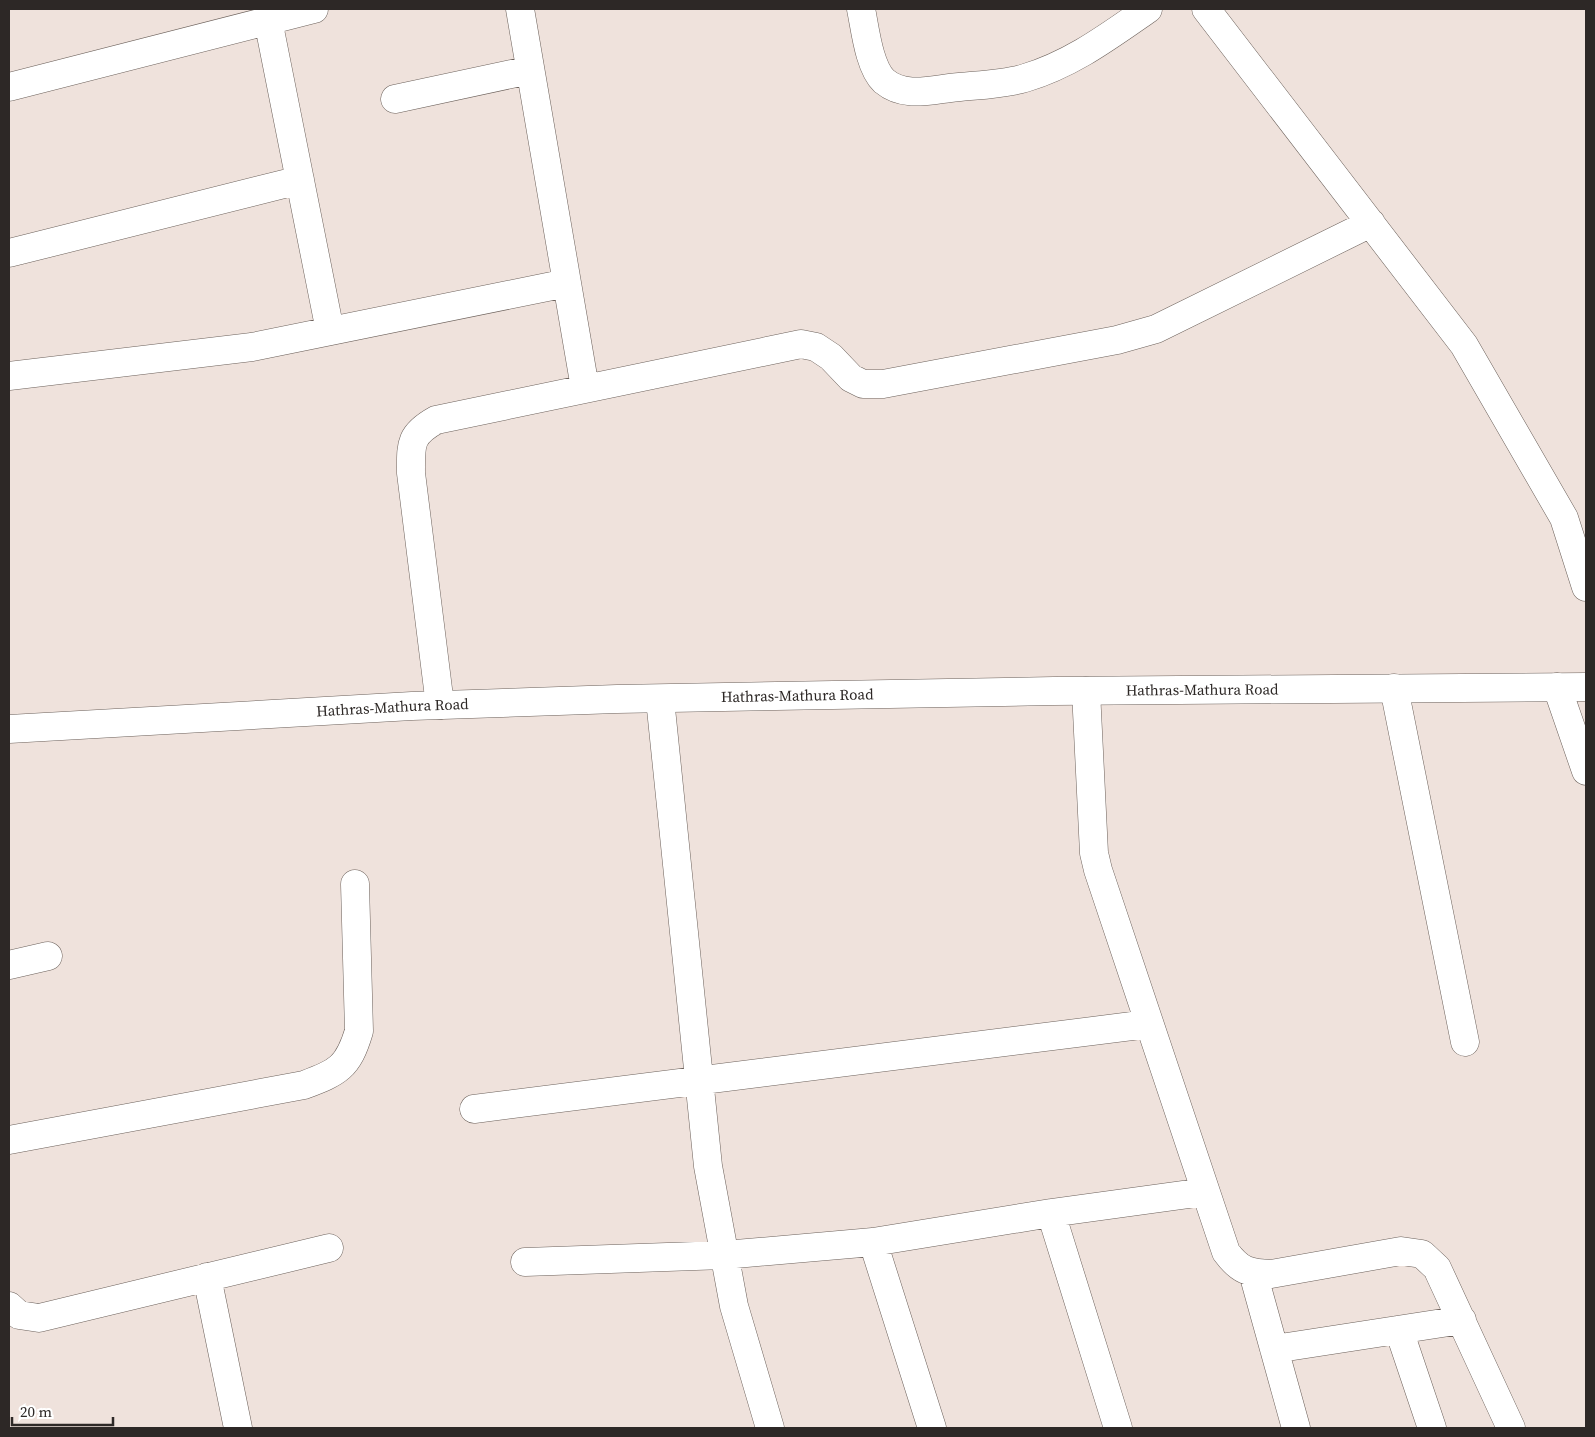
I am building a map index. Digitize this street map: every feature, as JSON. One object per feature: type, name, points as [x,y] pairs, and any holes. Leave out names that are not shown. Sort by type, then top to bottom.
[{"type":"main road","points":[[9,87],[314,9]]},
{"type":"main road","points":[[520,9],[585,388]]},
{"type":"main road","points":[[861,9],[874,66],[883,80],[895,89],[914,93],[1024,79],[1052,69],[1086,52],[1148,9]]},
{"type":"main road","points":[[1206,9],[1464,345],[1564,518],[1586,587]]},
{"type":"main road","points":[[268,20],[330,331]]},
{"type":"main road","points":[[395,99],[530,70]]},
{"type":"main road","points":[[9,253],[300,180]]},
{"type":"main road","points":[[440,705],[411,473],[411,444],[421,429],[436,420],[801,344],[816,346],[831,357],[851,378],[863,384],[883,384],[1117,340],[1156,329],[1194,312],[1371,223]]},
{"type":"main road","points":[[9,376],[252,347],[567,283]]},
{"type":"main road","points":[[1557,687],[1586,771]]},
{"type":"main road","name":"Hathras-Mathura Road","points":[[9,729],[440,705],[660,699],[1086,691],[1586,687]]},
{"type":"main road","points":[[1394,688],[1465,1042]]},
{"type":"main road","points":[[1086,691],[1094,853],[1104,892],[1204,1192],[1226,1252],[1236,1265],[1253,1273],[1271,1274],[1401,1251],[1422,1254],[1437,1268],[1511,1428]]},
{"type":"main road","points":[[660,699],[708,1166],[734,1306],[770,1428]]},
{"type":"main road","points":[[9,1140],[304,1085],[336,1073],[353,1052],[359,1031],[356,884]]},
{"type":"main road","points":[[9,965],[48,956]]},
{"type":"main road","points":[[474,1109],[1148,1024]]},
{"type":"main road","points":[[525,1262],[724,1256],[873,1242],[1051,1213],[1204,1192]]},
{"type":"main road","points":[[1051,1213],[1118,1428]]},
{"type":"main road","points":[[873,1242],[932,1428]]},
{"type":"main road","points":[[9,1306],[19,1315],[39,1318],[329,1248]]},
{"type":"main road","points":[[1253,1273],[1296,1428]]},
{"type":"main road","points":[[207,1277],[238,1428]]},
{"type":"main road","points":[[1274,1349],[1462,1320]]},
{"type":"main road","points":[[1399,1330],[1432,1428]]}]
